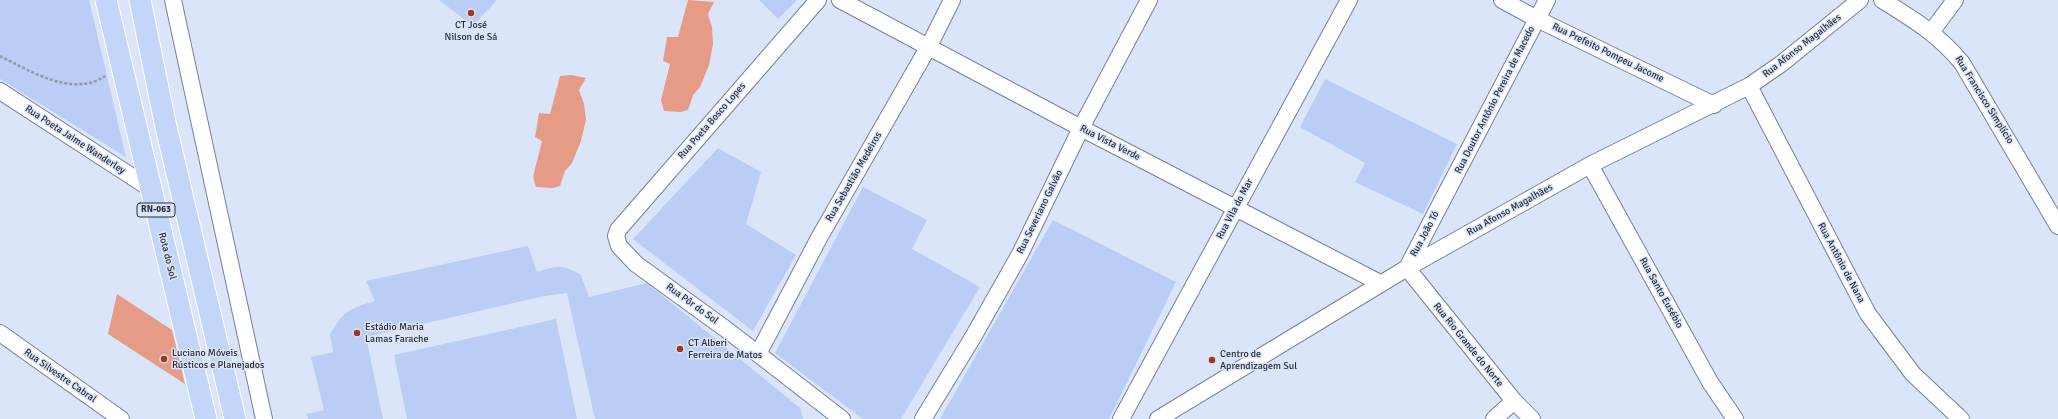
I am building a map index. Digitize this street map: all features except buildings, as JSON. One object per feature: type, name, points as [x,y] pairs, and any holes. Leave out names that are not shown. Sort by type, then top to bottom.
[{"type":"main road","name":"Rota do Sol","points":[[106,0],[206,419]]},
{"type":"main road","name":"RN-063","points":[[140,0],[166,126],[235,419]]},
{"type":"street","points":[[173,0],[264,419]]},
{"type":"street","name":"Rua Poeta Bosco Lopes","points":[[619,246],[616,236],[618,230],[818,0]]},
{"type":"street","name":"Rua Vista Verde","points":[[840,0],[1081,128],[1380,283]]},
{"type":"street","name":"Rua Sebastião Medeiros","points":[[758,354],[819,238],[929,46],[952,0]]},
{"type":"street","name":"Rua Severiano Galvão","points":[[923,419],[973,337],[1020,254],[1081,128],[1149,0]]},
{"type":"street","name":"Rua Vila do Mar","points":[[1121,419],[1349,0]]},
{"type":"street","name":"Rua Prefeito Pompeu Jacome","points":[[1502,0],[1537,19],[1714,105]]},
{"type":"street","name":"Rua Doutor Antônio Pereira de Macedo","points":[[1443,200],[1547,0]]},
{"type":"street","name":"Rua Afonso Magalhães","points":[[1158,419],[1380,283],[1590,165],[1714,105],[1749,86],[1781,64],[1860,0]]},
{"type":"street","name":"Rua Francisco Simplício","points":[[1882,0],[1932,31],[1962,62],[2058,226]]},
{"type":"street","points":[[1932,31],[1955,0]]},
{"type":"street","name":"Rua Antônio de Nana","points":[[1749,86],[1868,314],[1914,374],[1961,419]]},
{"type":"street","name":"Rua Poeta Jaime Wanderley","points":[[0,90],[151,189]]},
{"type":"street","name":"Rua Santo Eusébio","points":[[1590,165],[1710,382],[1735,419]]},
{"type":"street","name":"Rua João Tó","points":[[1407,268],[1443,200]]},
{"type":"street","name":"Rua Pôr do Sol","points":[[619,246],[636,264],[758,354],[842,419]]},
{"type":"street","name":"Rua Rio Grande do Norte","points":[[1407,268],[1514,402],[1532,419]]},
{"type":"street","name":"Rua Silvestre Cabral","points":[[0,333],[121,419]]},
{"type":"street","points":[[1494,419],[1514,402]]},
{"type":"path","points":[[0,56],[46,79],[85,85],[100,79],[114,70],[119,58]]},
{"type":"shaded area","points":[[0,0],[89,0],[126,157],[0,79]]},
{"type":"shaded area","name":"CT José Nilson de Sá","points":[[439,0],[497,0],[473,26]]},
{"type":"shaded area","points":[[759,0],[797,0],[778,19]]},
{"type":"shaded area","points":[[1325,79],[1457,144],[1423,214],[1355,182],[1365,163],[1300,127]]},
{"type":"shaded area","points":[[718,148],[761,172],[746,224],[796,255],[753,331],[633,239]]},
{"type":"shaded area","points":[[863,187],[927,220],[912,249],[980,287],[901,419],[863,419],[775,353]]},
{"type":"shaded area","points":[[1053,220],[1176,282],[1109,419],[940,419]]},
{"type":"shaded area","name":"Estádio Maria Lamas Farache","points":[[528,246],[537,272],[555,267],[574,271],[581,275],[589,297],[647,283],[800,408],[803,419],[595,419],[567,293],[544,296],[366,337],[383,419],[308,419],[307,414],[324,410],[311,357],[333,352],[330,334],[344,315],[359,306],[375,301],[366,281]]},
{"type":"shaded area","points":[[556,319],[577,419],[407,419],[394,355]]},
{"type":"place","name":"CT José Nilson de Sá","points":[[471,13]]},
{"type":"place","name":"Estádio Maria Lamas Farache","points":[[357,333]]},
{"type":"place","name":"CT Alberi Ferreira de Matos","points":[[680,349]]},
{"type":"place","name":"Luciano Móveis Rústicos e Planejados","points":[[164,359]]},
{"type":"place","name":"Centro de Aprendizagem Sul","points":[[1212,360]]}]
